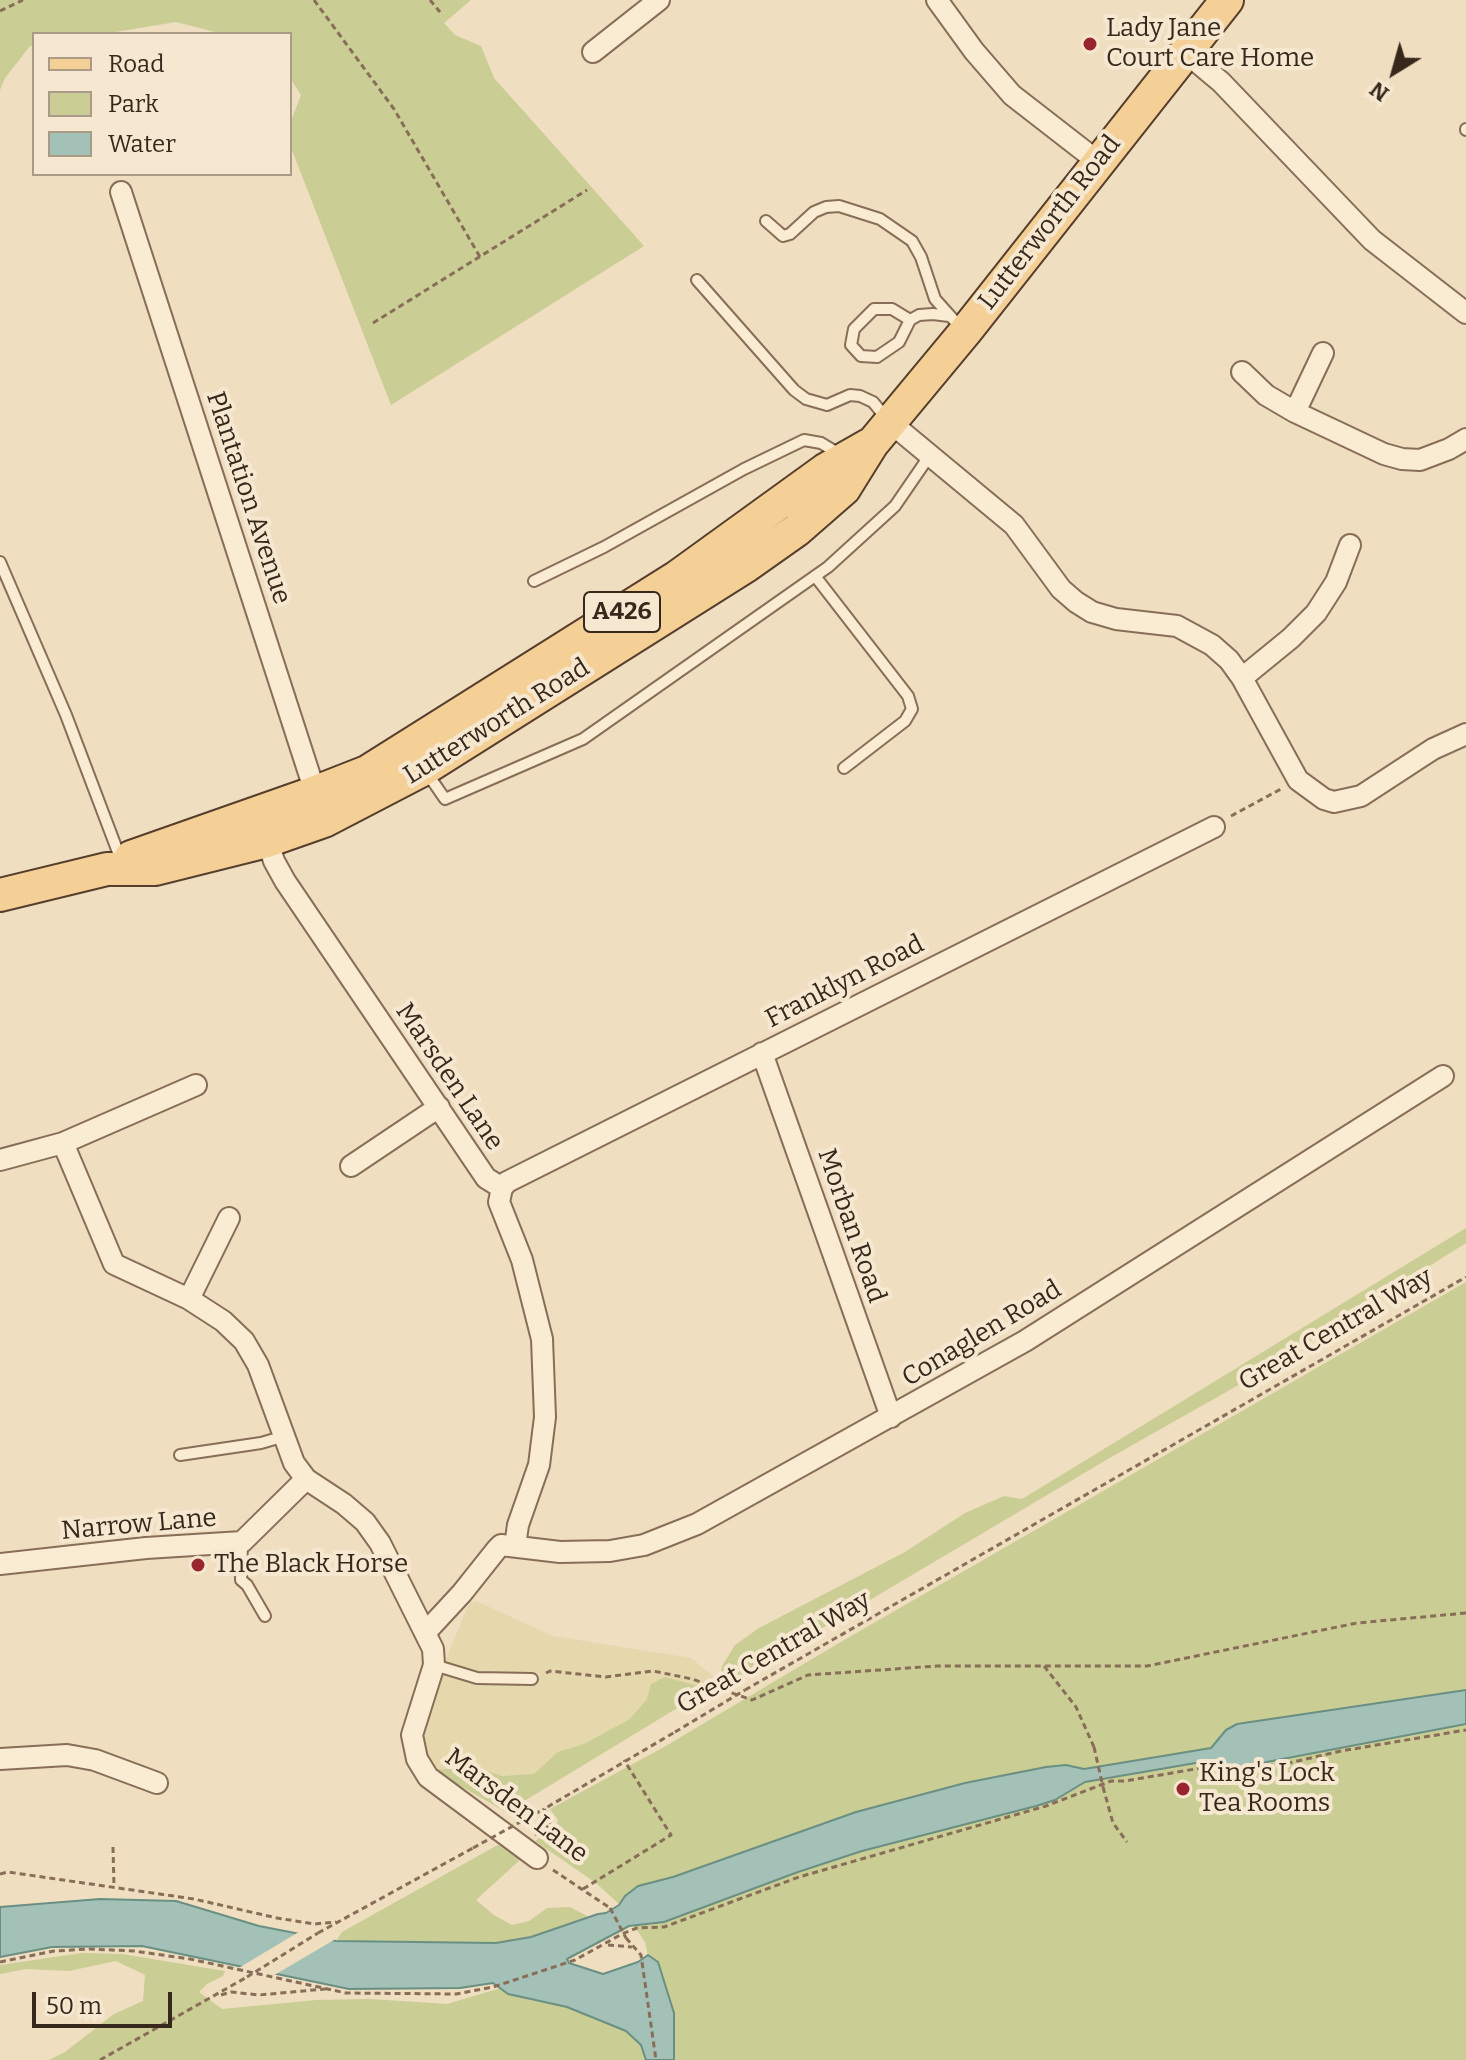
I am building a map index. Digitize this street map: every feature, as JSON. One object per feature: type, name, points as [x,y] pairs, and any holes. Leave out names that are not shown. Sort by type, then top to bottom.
[{"type":"main road","name":"Lutterworth Road","points":[[0,895],[114,865],[155,869],[187,848],[320,807],[417,757],[746,566],[797,530],[957,324],[1097,161],[1227,0]]},
{"type":"street","points":[[593,52],[659,0]]},
{"type":"street","points":[[937,0],[974,51],[1012,95],[1097,161]]},
{"type":"street","points":[[1185,52],[1221,82],[1372,240],[1466,313]]},
{"type":"street","name":"Plantation Avenue","points":[[121,192],[320,807]]},
{"type":"street","points":[[1295,412],[1323,353]]},
{"type":"street","points":[[1242,372],[1266,395],[1295,412],[1384,454],[1420,460],[1466,439]]},
{"type":"street","points":[[856,457],[930,455],[1014,525],[1061,589],[1076,602],[1092,612],[1116,619],[1160,623],[1195,634],[1229,660],[1298,780],[1324,799],[1334,802],[1361,796],[1433,749],[1466,734]]},
{"type":"street","points":[[1242,678],[1316,613],[1336,582],[1350,545]]},
{"type":"street","name":"Marsden Lane","points":[[263,826],[285,881],[486,1178],[502,1188],[499,1202],[522,1260],[542,1339],[545,1417],[539,1465],[518,1525],[515,1546]]},
{"type":"street","name":"Franklyn Road","points":[[502,1188],[507,1182],[1214,827]]},
{"type":"street","name":"Morban Road","points":[[762,1053],[891,1417]]},
{"type":"street","name":"Conaglen Road","points":[[515,1546],[587,1552],[644,1545],[697,1524],[1025,1341],[1443,1076]]},
{"type":"street","points":[[0,1160],[63,1143],[196,1085]]},
{"type":"street","points":[[351,1166],[439,1107]]},
{"type":"street","points":[[63,1143],[114,1264],[189,1299],[223,1321],[244,1341],[258,1365],[294,1463],[306,1479],[365,1522],[380,1543],[433,1649],[434,1665]]},
{"type":"street","points":[[189,1299],[229,1218]]},
{"type":"street","name":"Narrow Lane","points":[[0,1564],[146,1548],[242,1542],[306,1479]]},
{"type":"street","points":[[425,1633],[501,1545],[515,1546]]},
{"type":"street","name":"Marsden Lane","points":[[434,1665],[412,1735],[417,1759],[428,1777],[537,1858]]},
{"type":"street","points":[[0,1759],[67,1755],[95,1760],[157,1783]]},
{"type":"lane","points":[[766,221],[783,236],[790,234],[814,212],[826,207],[839,206],[880,219],[912,241],[921,257],[935,299],[957,324]]},
{"type":"lane","points":[[534,581],[804,440],[821,443],[856,457],[873,402],[850,395],[827,405],[806,399],[794,390],[697,280]]},
{"type":"lane","points":[[910,320],[892,309],[874,309],[854,329],[851,345],[861,356],[877,357],[899,342],[910,320],[919,315],[957,324]]},
{"type":"lane","points":[[417,757],[445,799],[583,739],[815,576],[895,506],[930,455]]},
{"type":"lane","points":[[0,562],[66,715],[114,865]]},
{"type":"lane","points":[[815,576],[908,696],[912,709],[905,721],[844,768]]},
{"type":"lane","points":[[180,1455],[261,1443],[285,1436]]},
{"type":"lane","points":[[242,1542],[241,1580],[265,1616]]},
{"type":"lane","points":[[434,1665],[477,1678],[532,1679]]},
{"type":"path","points":[[0,11],[23,0]]},
{"type":"path","points":[[314,0],[394,109],[480,257]]},
{"type":"path","points":[[430,0],[440,12]]},
{"type":"path","points":[[373,323],[587,190]]},
{"type":"path","points":[[1214,827],[1298,780]]},
{"type":"path","name":"Great Central Way","points":[[100,2060],[213,1997],[336,1922],[544,1809],[745,1690],[1466,1277]]},
{"type":"path","points":[[532,1679],[550,1671],[606,1677],[653,1671],[692,1679],[752,1700],[808,1675],[937,1666],[1147,1666],[1357,1623],[1466,1613]]},
{"type":"path","points":[[1044,1666],[1076,1707],[1094,1747],[1113,1823],[1127,1842]]},
{"type":"path","points":[[0,1962],[54,1951],[134,1951],[190,1959],[346,1993],[436,1995],[493,1987],[575,1960],[637,1928],[664,1927],[799,1877],[1046,1806],[1111,1781],[1201,1768],[1223,1770],[1289,1763],[1466,1730]]},
{"type":"path","points":[[583,1889],[671,1835],[624,1760]]},
{"type":"path","points":[[519,1844],[551,1824],[544,1809]]},
{"type":"path","points":[[113,1847],[114,1887]]},
{"type":"path","name":"Marsden Lane","points":[[537,1858],[610,1908],[626,1938],[636,1948]]},
{"type":"path","points":[[0,1874],[8,1872],[194,1899],[314,1924],[336,1922]]},
{"type":"path","points":[[604,1945],[636,1948],[641,1955],[656,2060]]},
{"type":"path","points":[[213,1997],[231,1992],[259,1995],[328,1989]]},
{"type":"shaded area","points":[[476,1601],[553,1636],[691,1658],[720,1682],[506,1812],[431,1769],[422,1733],[443,1666],[469,1604]]},
{"type":"green space","points":[[0,0],[471,0],[444,23],[455,35],[481,46],[494,78],[644,246],[391,405],[292,150],[292,119],[301,95],[292,81],[292,32],[215,32],[176,22],[115,32],[32,32],[32,46],[5,78],[0,90]]},
{"type":"green space","points":[[1466,1228],[1466,1243],[1251,1378],[728,1684],[720,1682],[722,1666],[735,1645],[759,1628],[905,1552],[965,1513],[1004,1496],[1022,1499]]},
{"type":"green space","points":[[1466,1282],[1466,2060],[671,2060],[645,1942],[620,1905],[596,1883],[535,1841],[556,1827],[558,1820],[550,1809],[664,1747]]},
{"type":"green space","points":[[665,1677],[698,1686],[702,1693],[506,1812],[433,1770],[475,1767],[502,1776],[534,1774],[558,1752],[584,1744],[630,1719],[647,1699],[651,1684]]},
{"type":"green space","points":[[503,1842],[521,1859],[476,1900],[512,1925],[529,1921],[547,1908],[570,1907],[589,1917],[531,1937],[496,1943],[336,1941],[342,1932]]},
{"type":"green space","points":[[82,1953],[122,1954],[225,1971],[223,1976],[199,1992],[222,2009],[316,2000],[370,1999],[447,2004],[501,1988],[508,1994],[567,2007],[626,2031],[641,2045],[646,2060],[49,2060],[65,2052],[114,2014],[143,2001],[145,1975],[116,1961],[69,1971],[26,1969],[0,1974],[0,1965]]},
{"type":"water","points":[[1466,1690],[1466,1724],[1230,1769],[1213,1760],[1085,1782],[1055,1800],[1036,1806],[862,1851],[664,1922],[629,1926],[567,1959],[569,1963],[603,1974],[638,1962],[648,1955],[658,1962],[674,2013],[674,2060],[646,2060],[641,2045],[626,2031],[567,2007],[508,1994],[493,1983],[460,1988],[349,1989],[142,1946],[52,1947],[0,1957],[0,1907],[100,1899],[176,1901],[259,1926],[336,1941],[496,1943],[531,1937],[606,1913],[638,1886],[673,1877],[856,1812],[965,1783],[1046,1767],[1066,1765],[1084,1769],[1211,1748],[1226,1730],[1237,1724]]},
{"type":"pier","points":[[302,1930],[339,1937],[271,1977],[237,1969]]},
{"type":"place","name":"Lady Jane Court Care Home","points":[[1090,44]]},
{"type":"place","name":"The Black Horse","points":[[198,1565]]},
{"type":"place","name":"King's Lock Tea Rooms","points":[[1183,1789]]}]
